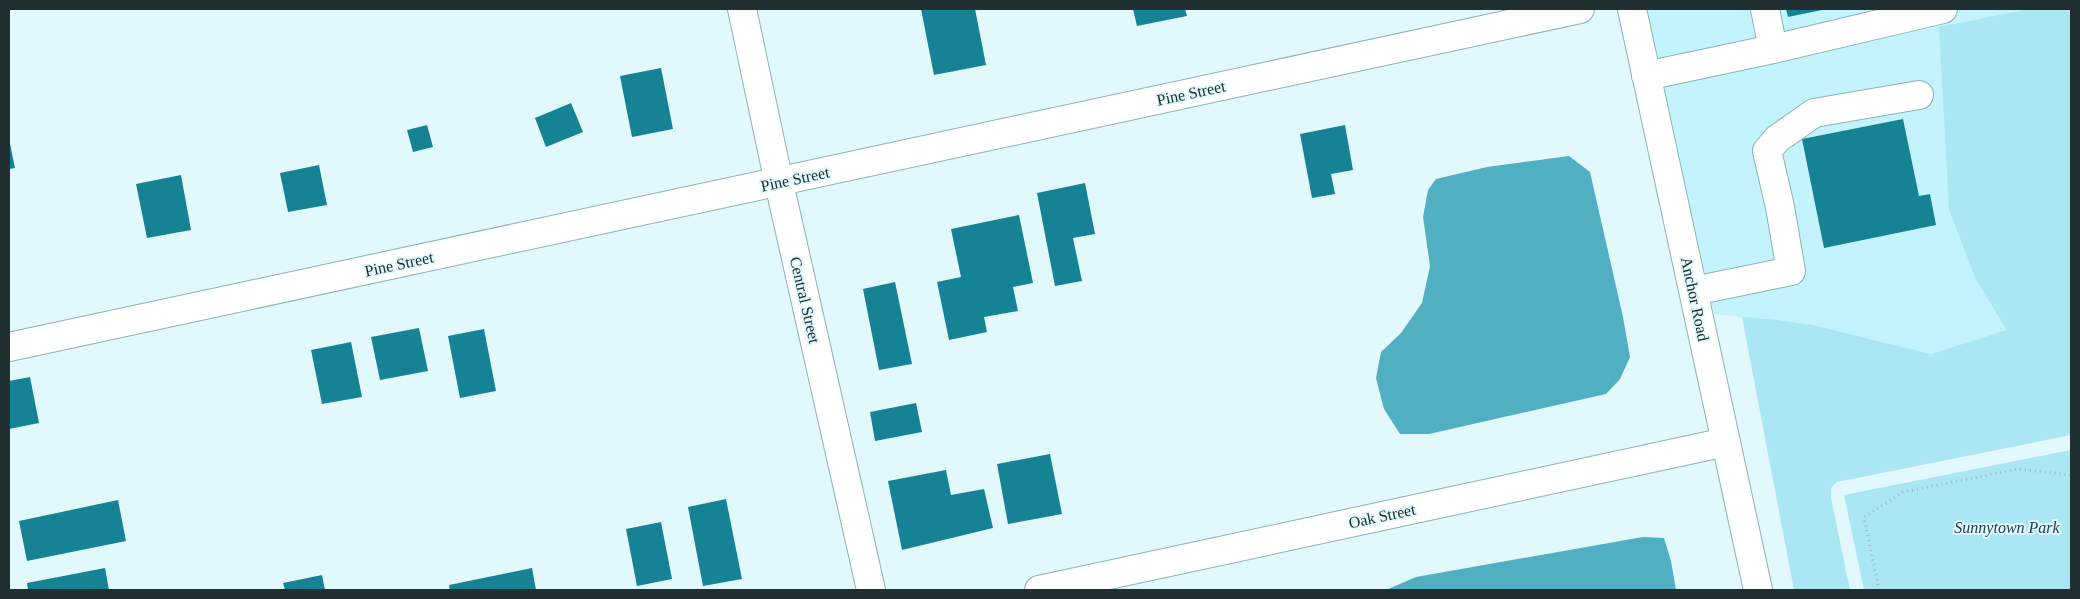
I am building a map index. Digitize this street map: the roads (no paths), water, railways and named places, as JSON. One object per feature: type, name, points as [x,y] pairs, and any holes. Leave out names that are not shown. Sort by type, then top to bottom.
[{"type":"street","name":"Central Street","points":[[742,9],[779,183],[871,590]]},
{"type":"street","name":"Pine Street","points":[[9,347],[779,183],[1580,9]]},
{"type":"street","name":"Anchor Road","points":[[1632,9],[1758,590]]},
{"type":"street","points":[[1764,9],[1773,49]]},
{"type":"street","points":[[1646,76],[1773,49],[1909,13],[1943,9]]},
{"type":"street","points":[[1694,291],[1791,271],[1780,207],[1767,151],[1776,139],[1814,113],[1919,95]]},
{"type":"street","name":"Oak Street","points":[[1038,590],[1726,442]]},
{"type":"park label","name":"Sunnytown Park","points":[[2007,527]]}]
